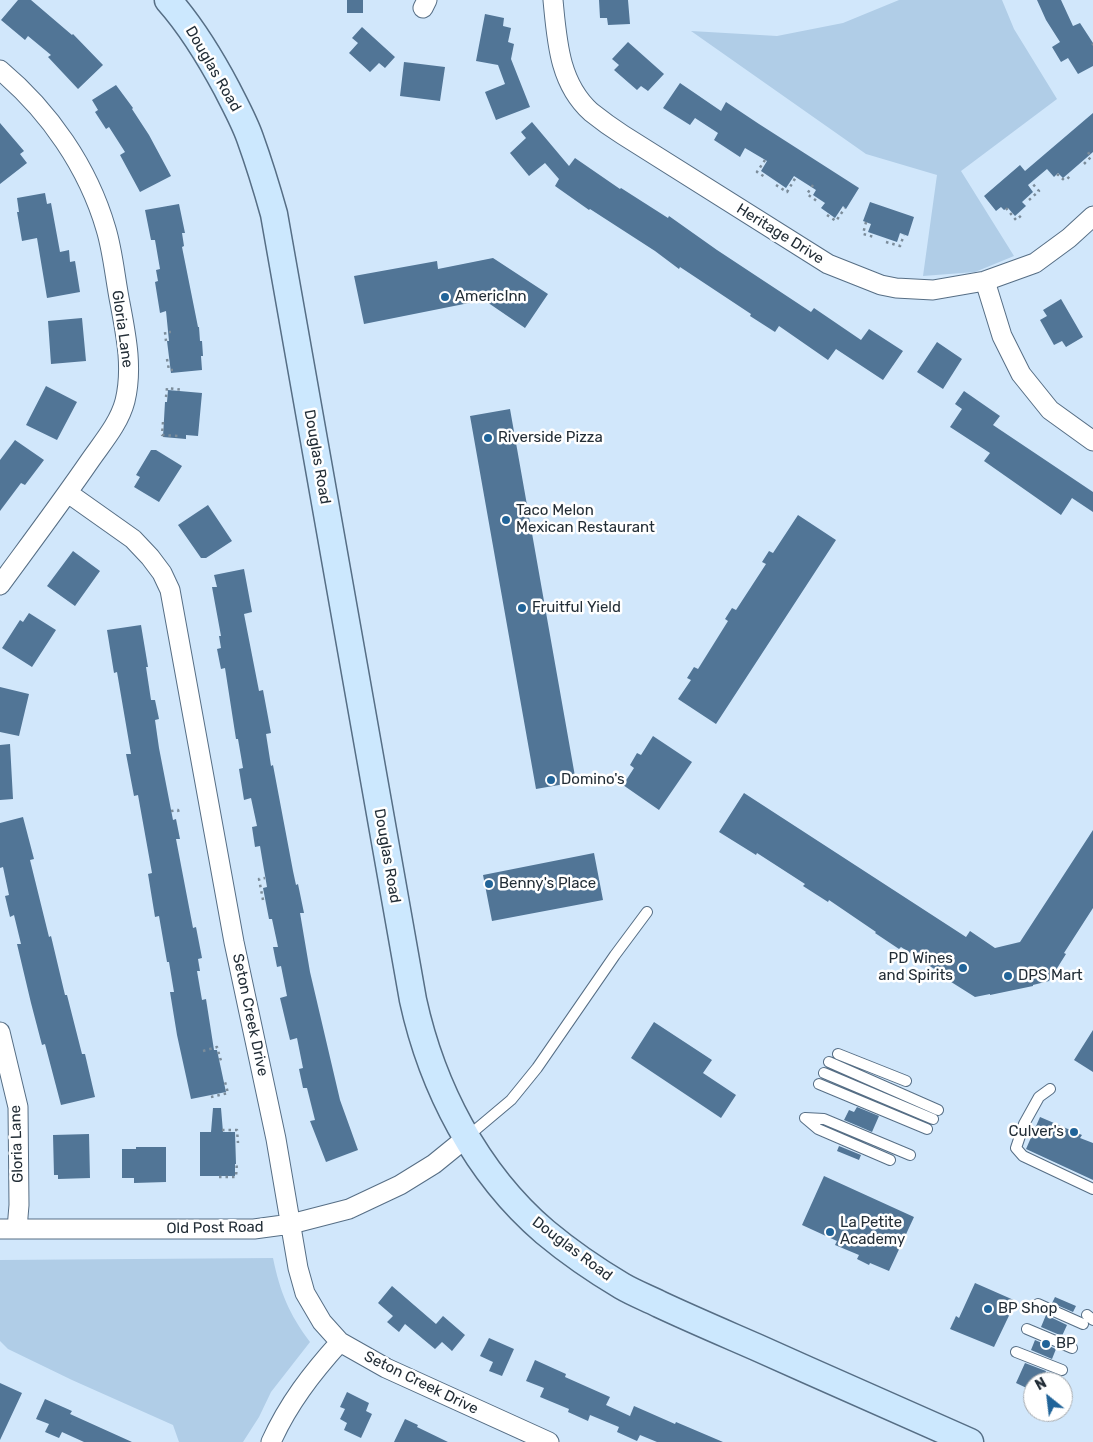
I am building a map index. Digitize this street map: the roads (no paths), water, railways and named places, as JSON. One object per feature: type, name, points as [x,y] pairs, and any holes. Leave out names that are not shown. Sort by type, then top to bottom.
[{"type":"street","name":"Douglas Road","points":[[168,0],[194,32],[239,112],[260,168],[274,214],[418,1027],[429,1061],[453,1115],[466,1138],[507,1194],[524,1213],[568,1250],[623,1287],[970,1442]]},
{"type":"street","name":"Heritage Drive","points":[[553,0],[558,49],[562,67],[579,99],[591,112],[623,135],[828,264],[881,285],[896,288],[933,290],[985,282],[1035,263],[1093,216]]},
{"type":"street","name":"Gloria Lane","points":[[0,70],[13,81],[50,121],[74,156],[90,188],[106,231],[129,360],[125,401],[114,426],[68,493],[0,585]]},
{"type":"street","points":[[985,282],[1002,336],[1022,374],[1050,410],[1093,440]]},
{"type":"street","name":"Seton Creek Drive","points":[[68,493],[133,539],[150,557],[170,590],[234,942],[276,1139],[298,1268],[305,1293],[322,1322],[340,1342],[386,1368],[549,1442]]},
{"type":"street","name":"Gloria Lane","points":[[0,1032],[18,1107],[18,1205],[9,1229]]},
{"type":"street","name":"Old Post Road","points":[[9,1229],[254,1229],[291,1224],[349,1209],[400,1185],[434,1164],[466,1138]]},
{"type":"street","points":[[271,1442],[296,1396],[340,1342]]},
{"type":"lane","points":[[466,1138],[511,1100],[537,1068],[615,955],[648,912]]},
{"type":"lane","points":[[838,1054],[906,1080]]},
{"type":"lane","points":[[824,1073],[935,1114],[829,1062]]},
{"type":"lane","points":[[820,1084],[927,1129]]},
{"type":"lane","points":[[1050,1089],[1039,1097],[1024,1124],[1016,1148],[1023,1156],[1093,1189]]},
{"type":"lane","points":[[890,1160],[818,1129],[805,1118],[824,1119],[910,1155]]},
{"type":"lane","points":[[1038,1304],[1088,1320]]},
{"type":"lane","points":[[1027,1329],[1072,1348]]},
{"type":"lane","points":[[1016,1352],[1062,1370]]},
{"type":"place","name":"AmericInn","points":[[445,297]]},
{"type":"place","name":"Riverside Pizza","points":[[488,438]]},
{"type":"place","name":"Taco Melon Mexican Restaurant","points":[[506,520]]},
{"type":"place","name":"Fruitful Yield","points":[[522,608]]},
{"type":"place","name":"Domino's","points":[[551,780]]},
{"type":"place","name":"Benny's Place","points":[[489,884]]},
{"type":"place","name":"PD Wines and Spirits","points":[[963,968]]},
{"type":"place","name":"DPS Mart","points":[[1008,976]]},
{"type":"place","name":"Culver's","points":[[1074,1132]]},
{"type":"place","name":"La Petite Academy","points":[[830,1232]]},
{"type":"place","name":"BP Shop","points":[[988,1309]]},
{"type":"place","name":"BP","points":[[1046,1344]]}]
